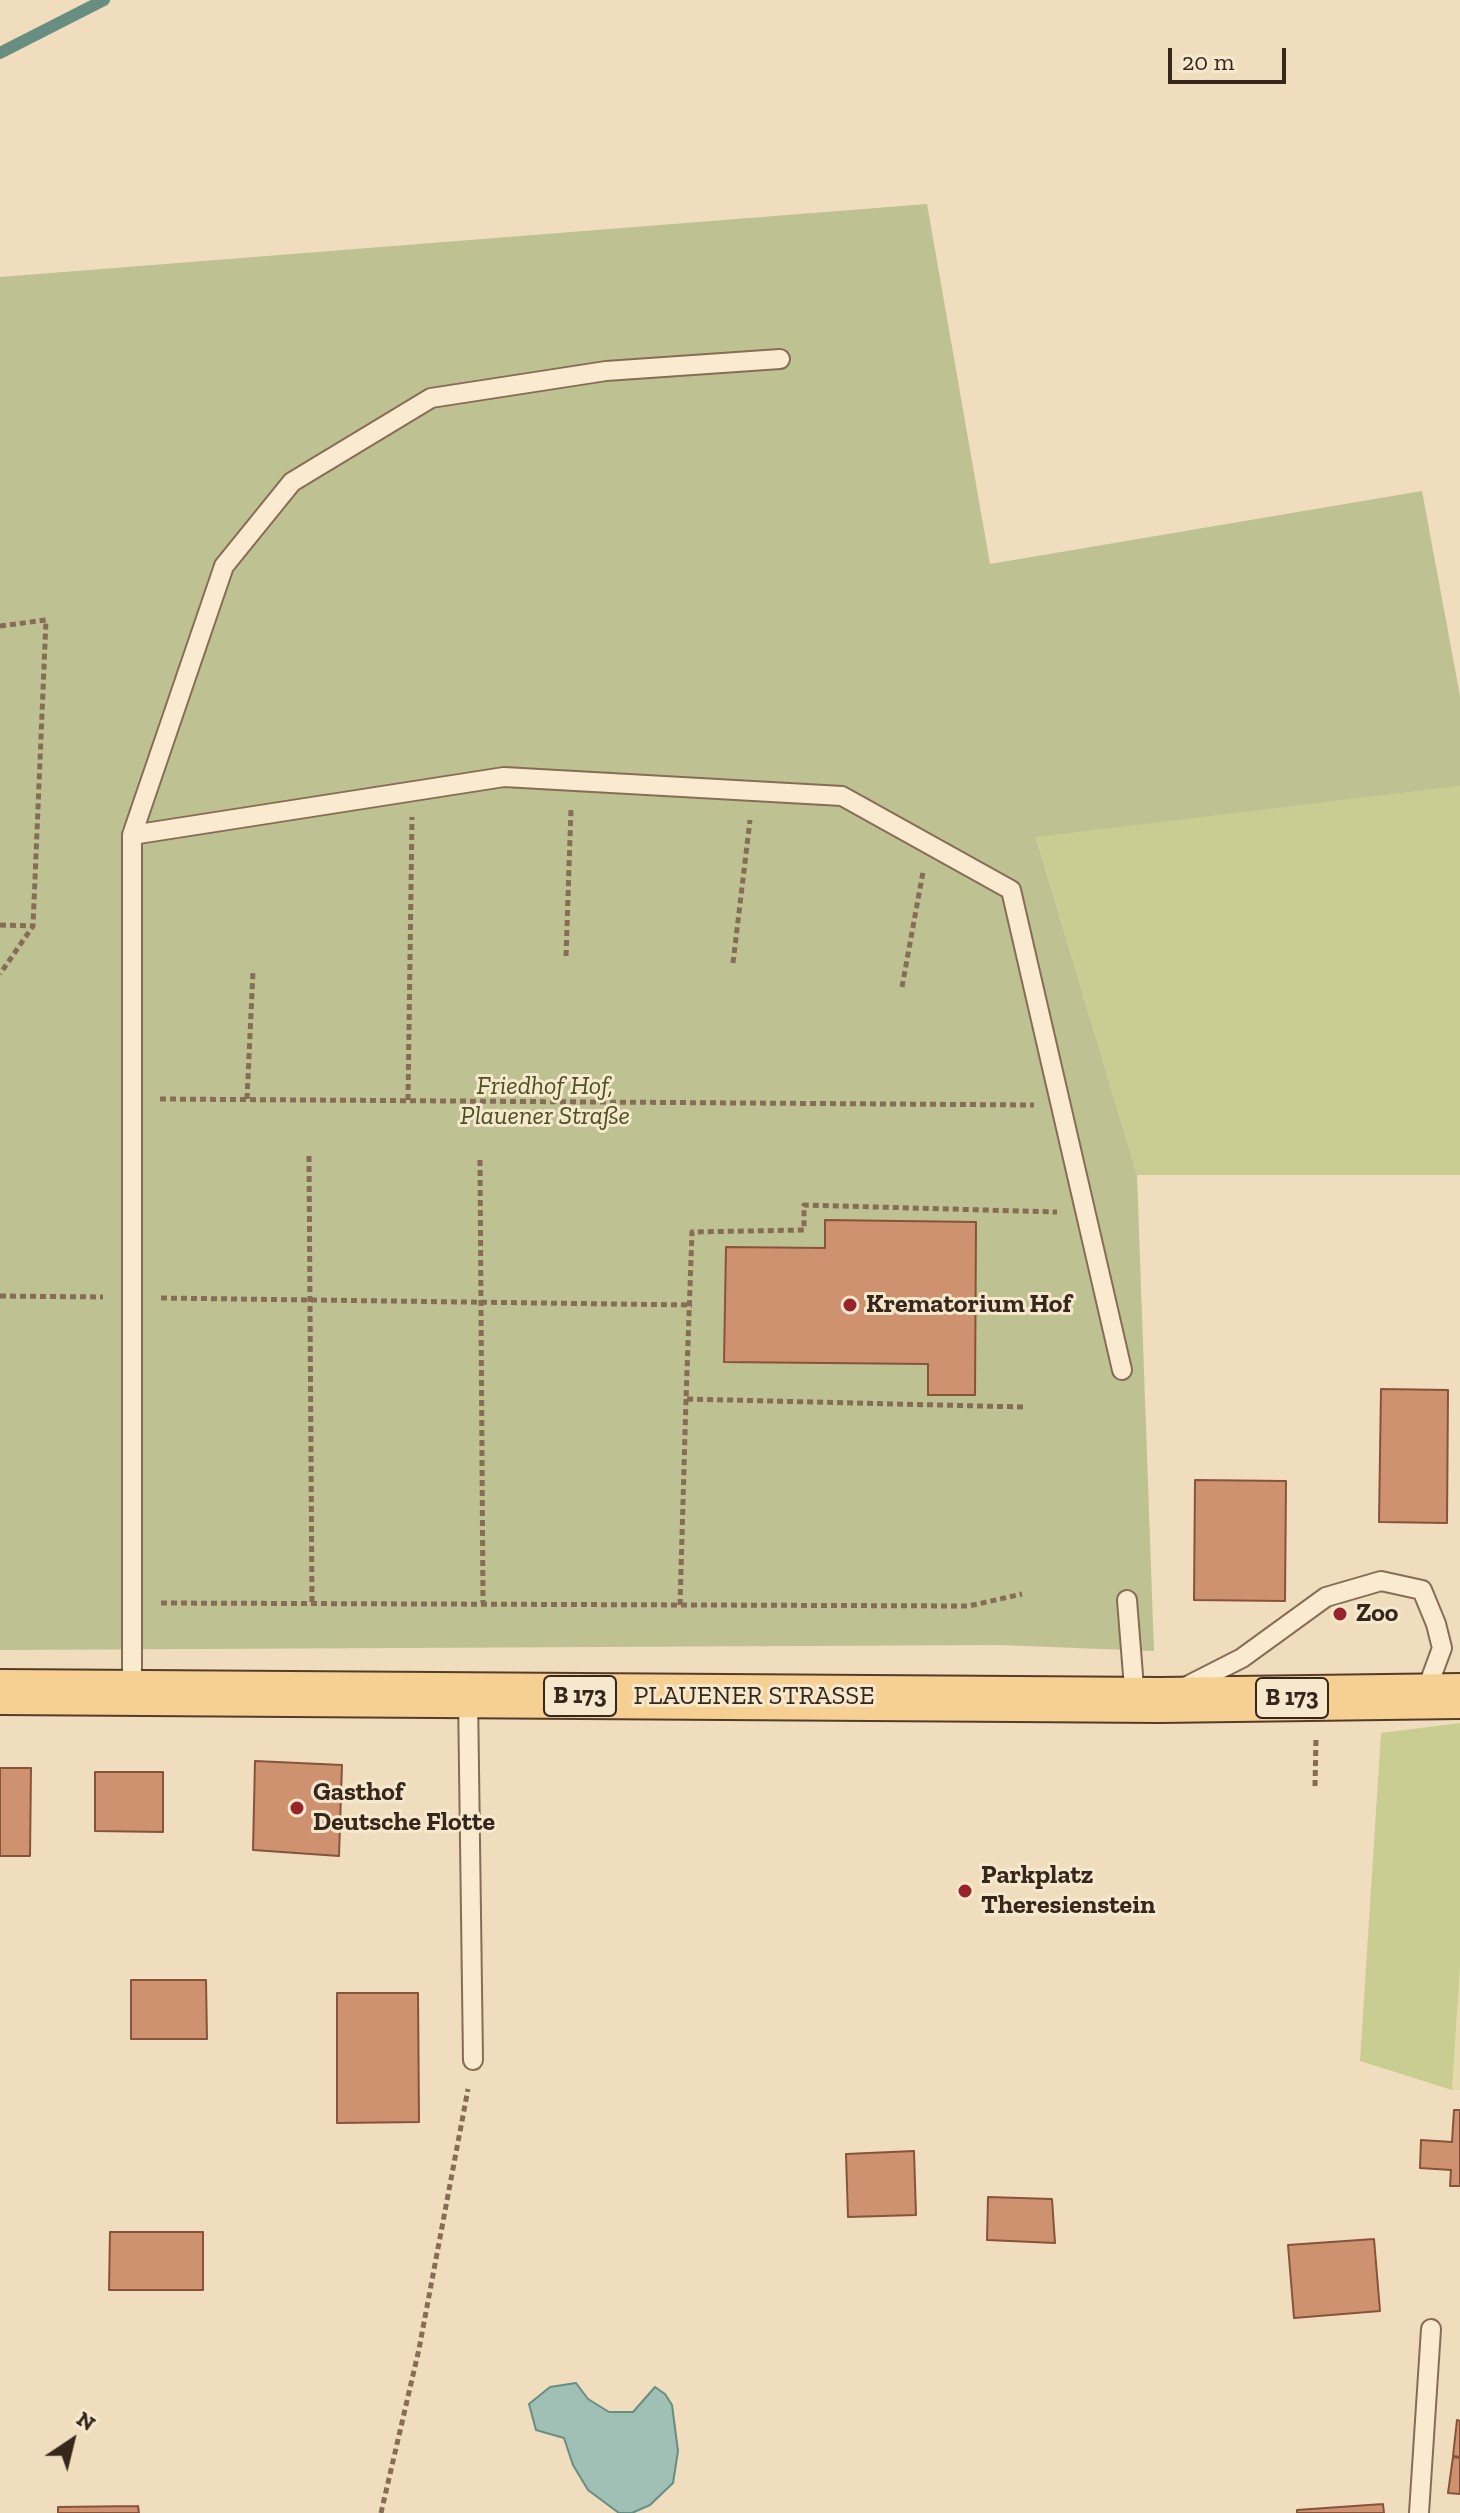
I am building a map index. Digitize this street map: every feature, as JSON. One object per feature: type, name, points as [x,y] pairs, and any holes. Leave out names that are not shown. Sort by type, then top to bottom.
[{"type":"main road","name":"PLAUENER STRASSE","points":[[0,1692],[1148,1700],[1442,1696]]},
{"type":"lane","points":[[132,1693],[132,835],[224,566],[292,482],[431,398],[606,371],[780,359]]},
{"type":"lane","points":[[132,835],[504,777],[842,796],[1011,890],[1122,1370]]},
{"type":"lane","points":[[1127,1600],[1148,1700],[1242,1658],[1326,1597],[1381,1581],[1422,1590],[1442,1648],[1442,1696]]},
{"type":"lane","points":[[468,1695],[473,2060]]},
{"type":"lane","points":[[1419,2513],[1431,2329]]},
{"type":"path","points":[[0,626],[46,620],[33,926],[0,974]]},
{"type":"path","points":[[566,956],[572,781]]},
{"type":"path","points":[[408,1100],[412,791]]},
{"type":"path","points":[[733,963],[753,791]]},
{"type":"path","points":[[902,987],[928,844]]},
{"type":"path","points":[[0,925],[33,926]]},
{"type":"path","points":[[247,1099],[253,971]]},
{"type":"path","points":[[131,1098],[1061,1105]]},
{"type":"path","points":[[309,1156],[312,1604]]},
{"type":"path","points":[[480,1160],[483,1604]]},
{"type":"path","points":[[680,1605],[692,1232],[804,1230],[804,1205],[1086,1213]]},
{"type":"path","points":[[0,1296],[692,1305]]},
{"type":"path","points":[[686,1399],[1023,1407]]},
{"type":"path","points":[[131,1603],[969,1606],[1022,1594]]},
{"type":"path","points":[[381,2513],[419,2349],[473,2060]]},
{"type":"shaded area","points":[[1460,1966],[1460,2090],[1452,2090]]},
{"type":"green space","name":"Friedhof Hof, Plauener Straße","points":[[927,204],[990,564],[1422,491],[1460,696],[1460,786],[1036,837],[1137,1175],[1154,1651],[999,1645],[0,1650],[0,277]]},
{"type":"green space","points":[[1460,786],[1460,1175],[1137,1175],[1036,836]]},
{"type":"green space","points":[[1460,1723],[1460,1966],[1452,2090],[1360,2061],[1381,1733]]},
{"type":"water","points":[[576,2383],[588,2399],[609,2412],[633,2412],[655,2387],[665,2394],[672,2405],[678,2451],[673,2483],[650,2505],[632,2513],[619,2513],[588,2490],[573,2465],[564,2438],[536,2430],[529,2404],[550,2387]]},
{"type":"building","name":"Krematorium Hof","points":[[825,1220],[976,1222],[975,1395],[928,1395],[928,1364],[724,1362],[726,1247],[825,1248]]},
{"type":"building","points":[[1381,1389],[1448,1390],[1447,1523],[1379,1522]]},
{"type":"building","points":[[1195,1480],[1286,1481],[1285,1601],[1194,1600]]},
{"type":"building","name":"Gasthof Deutsche Flotte","points":[[255,1761],[342,1765],[339,1856],[253,1850]]},
{"type":"building","points":[[0,1768],[31,1768],[30,1856],[0,1856]]},
{"type":"building","points":[[95,1772],[163,1772],[163,1832],[95,1831]]},
{"type":"building","points":[[131,1980],[206,1980],[207,2039],[131,2039]]},
{"type":"building","points":[[337,1993],[418,1993],[419,2122],[337,2123]]},
{"type":"building","points":[[1454,2110],[1460,2110],[1460,2186],[1450,2186],[1451,2170],[1420,2168],[1421,2140],[1452,2142]]},
{"type":"building","points":[[914,2151],[916,2215],[848,2217],[846,2154]]},
{"type":"building","points":[[988,2197],[1052,2199],[1055,2243],[987,2240]]},
{"type":"building","points":[[110,2232],[203,2232],[203,2290],[109,2290]]},
{"type":"building","points":[[1374,2239],[1380,2311],[1294,2318],[1288,2245]]},
{"type":"building","points":[[1457,2420],[1460,2421],[1460,2457],[1453,2456]]},
{"type":"building","points":[[1453,2457],[1460,2458],[1460,2494],[1448,2493]]},
{"type":"building","points":[[1383,2504],[1384,2513],[1297,2513],[1297,2510]]},
{"type":"building","points":[[138,2506],[139,2513],[58,2513],[58,2507]]},
{"type":"waterway","points":[[0,53],[104,0]]},
{"type":"place","name":"Krematorium Hof","points":[[850,1305]]},
{"type":"place","name":"Zoo","points":[[1340,1614]]},
{"type":"place","name":"Gasthof Deutsche Flotte","points":[[297,1808]]},
{"type":"place","name":"Parkplatz Theresienstein","points":[[965,1891]]}]
